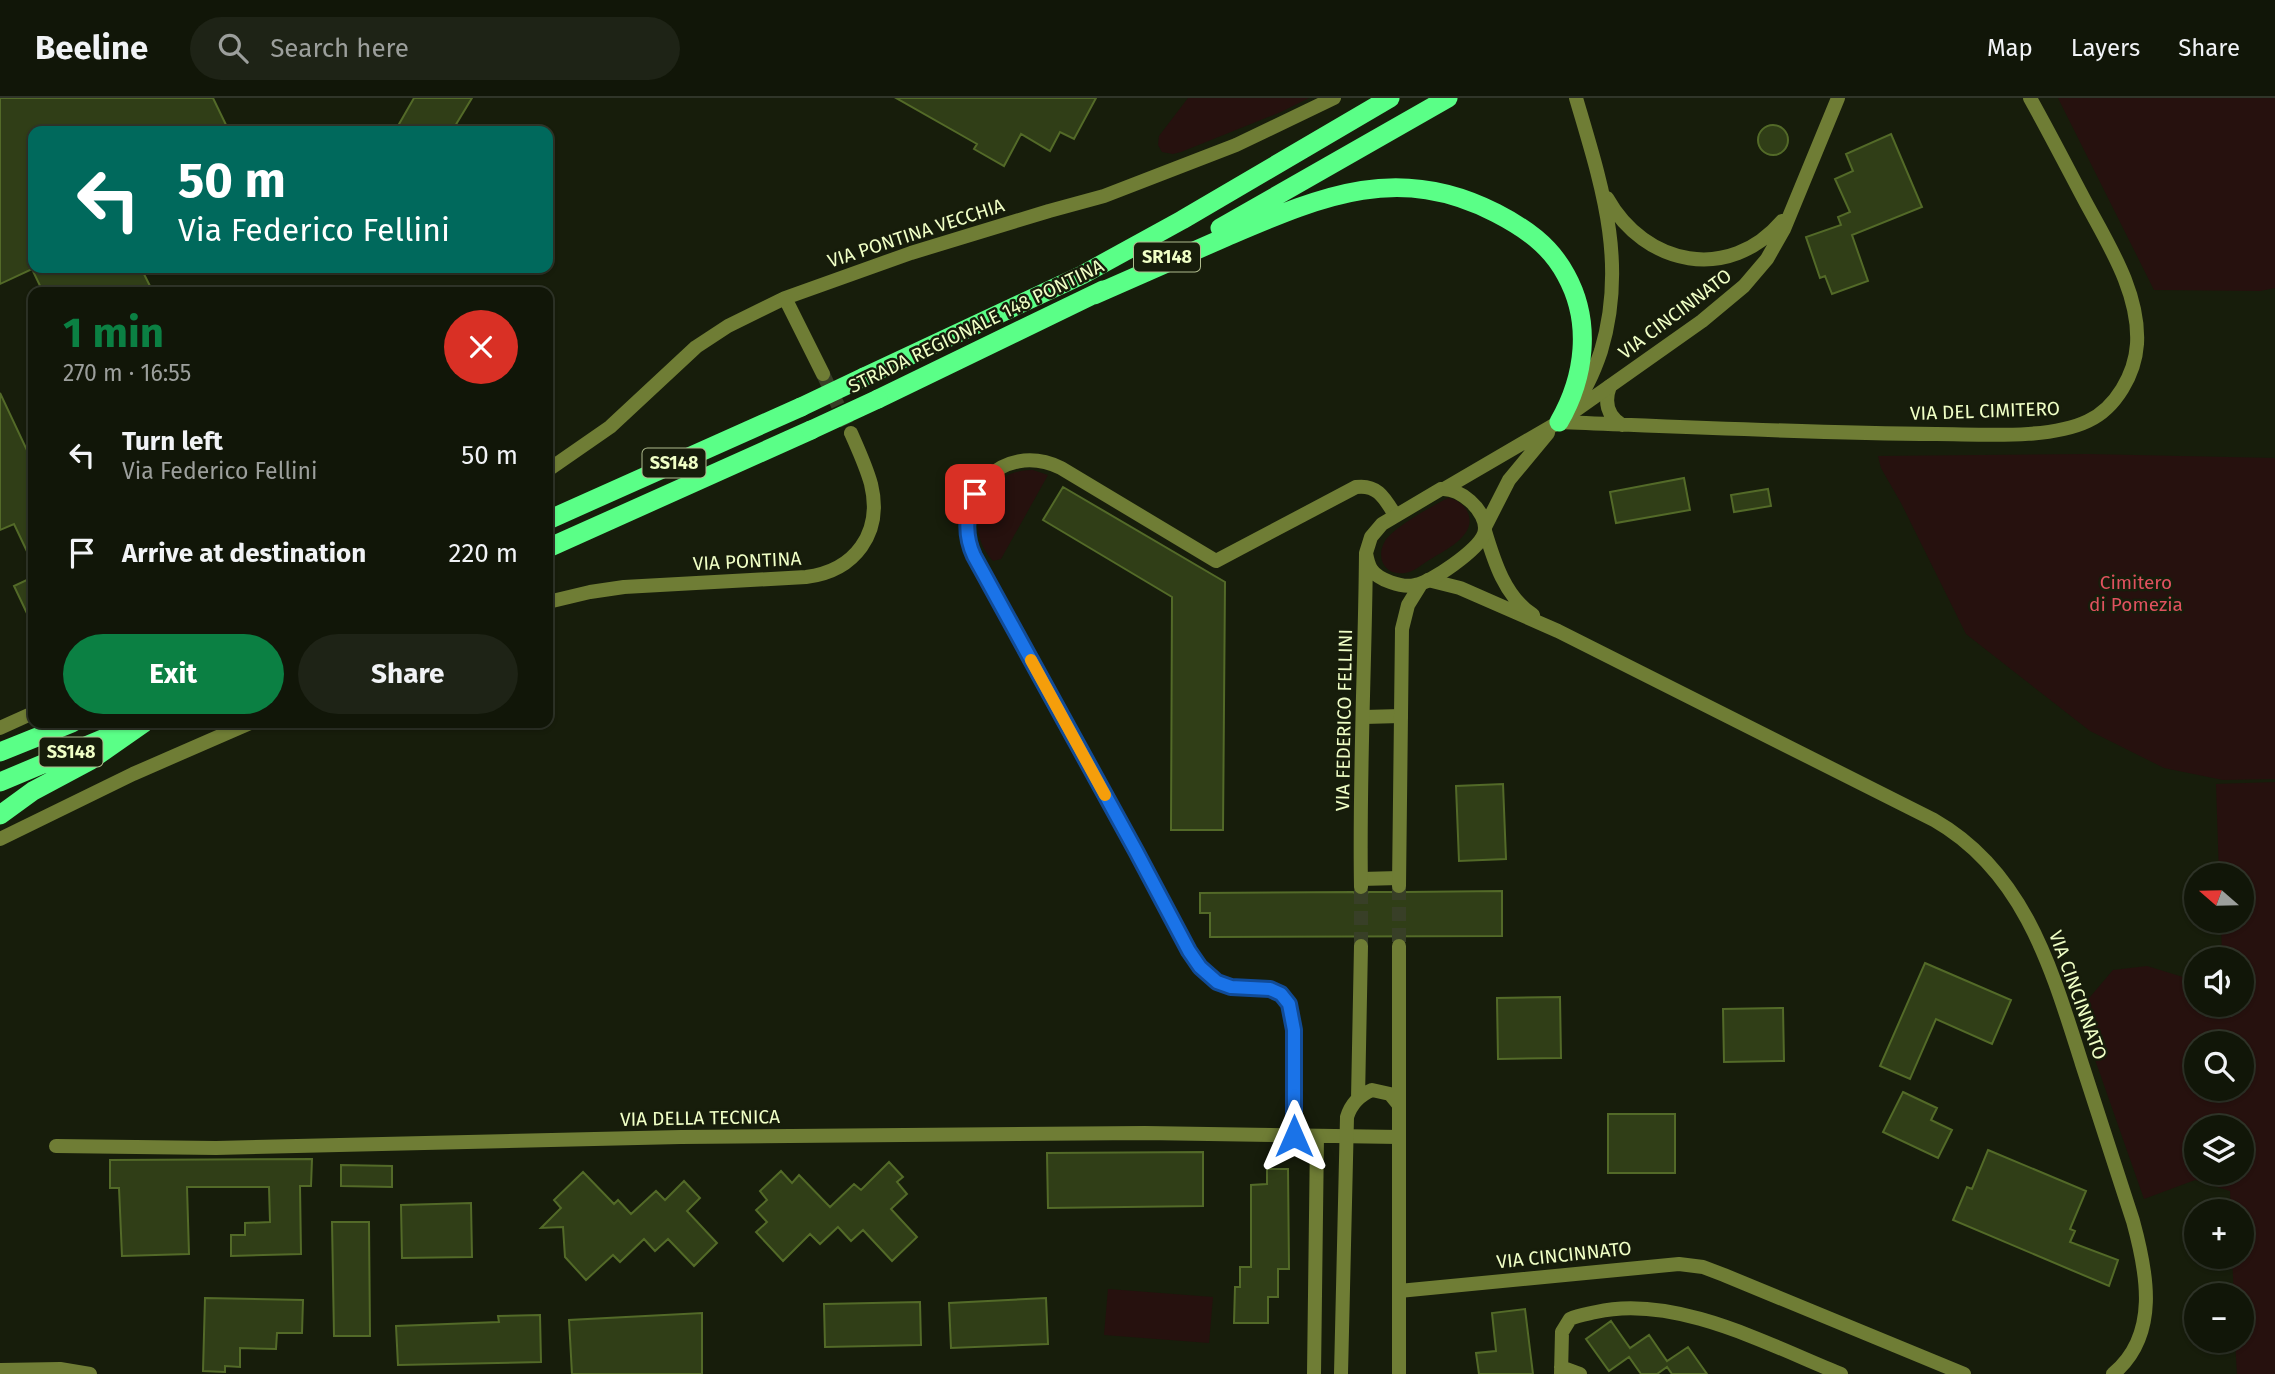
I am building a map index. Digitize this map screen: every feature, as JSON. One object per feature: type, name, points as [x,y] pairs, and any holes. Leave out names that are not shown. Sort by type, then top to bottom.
[{"type":"highway","name":"STRADA REGIONALE 148 PONTINA","points":[[801,407],[1082,275],[1182,220],[1390,98]]},
{"type":"highway","name":"STRADA REGIONALE 148 PONTINA","points":[[553,546],[878,400],[1094,295],[1195,243],[1448,98]]},
{"type":"highway","points":[[1094,295],[1285,212],[1326,197],[1382,188],[1416,188],[1448,193],[1490,210],[1534,236],[1559,263],[1573,289],[1582,319],[1581,357],[1575,390],[1559,422]]},
{"type":"highway","name":"SS148","points":[[553,518],[801,407]]},
{"type":"highway","points":[[0,750],[37,728]]},
{"type":"highway","name":"SS148","points":[[0,750],[59,728]]},
{"type":"highway","name":"SS148","points":[[0,782],[131,728]]},
{"type":"highway","points":[[0,815],[33,791],[91,760],[136,728]]},
{"type":"street","name":"VIA PONTINA VECCHIA","points":[[553,467],[610,427],[696,347],[728,326],[785,298],[911,254],[1113,193],[1236,145],[1334,98]]},
{"type":"street","points":[[1559,422],[1580,398],[1591,379],[1609,319],[1612,253],[1603,190],[1576,98]]},
{"type":"street","name":"VIA CINCINNATO","points":[[1444,489],[1559,422],[1702,321],[1744,286],[1767,260],[1796,200],[1838,98]]},
{"type":"street","name":"VIA DEL CIMITERO","points":[[1559,422],[1831,433],[1994,434],[2065,429],[2100,415],[2119,393],[2133,363],[2137,342],[2133,306],[2119,266],[2030,98]]},
{"type":"street","points":[[1603,190],[1619,217],[1636,236],[1657,250],[1696,259],[1729,255],[1753,246],[1773,231],[1796,200]]},
{"type":"street","points":[[785,298],[823,374]]},
{"type":"street","points":[[1610,386],[1608,410],[1614,420],[1622,425]]},
{"type":"street","name":"VIA CINCINNATO","points":[[1558,631],[1516,600],[1497,566],[1485,529],[1509,480],[1559,422]]},
{"type":"street","name":"VIA PONTINA","points":[[553,600],[605,589],[806,578],[838,568],[852,558],[863,545],[873,518],[871,485],[850,433]]},
{"type":"street","points":[[1294,1136],[1294,1030],[1289,1004],[1281,994],[1270,989],[1231,987],[1217,982],[1200,967],[1189,951],[974,556],[968,537],[967,516],[975,494],[988,476],[1008,465],[1034,460],[1061,468],[1216,561],[1356,487],[1364,486],[1378,491],[1395,515]]},
{"type":"street","points":[[1364,717],[1401,716],[1403,622],[1408,605],[1425,582],[1469,552],[1479,542],[1485,529],[1482,515],[1474,504],[1459,493],[1444,489],[1437,491],[1395,515],[1376,530],[1368,544],[1366,554],[1371,569],[1381,577],[1408,586],[1425,582]]},
{"type":"street","name":"VIA FEDERICO FELLINI","points":[[1366,554],[1361,883],[1399,882],[1401,716]]},
{"type":"street","name":"VIA CINCINNATO","points":[[1425,582],[1460,588],[1558,631],[1934,820],[1962,837],[1987,860],[2001,877],[2034,931],[2054,977],[2143,1258],[2146,1297],[2143,1324],[2134,1349],[2125,1363],[2113,1374]]},
{"type":"street","points":[[0,728],[28,715]]},
{"type":"street","points":[[0,839],[133,774],[239,728]]},
{"type":"street","points":[[1358,1099],[1360,946]]},
{"type":"street","points":[[1399,946],[1399,1374]]},
{"type":"street","points":[[1341,1374],[1345,1136],[1349,1112],[1367,1092],[1382,1091],[1393,1096],[1399,1105]]},
{"type":"street","name":"VIA DELLA TECNICA","points":[[56,1146],[216,1148],[681,1137],[1134,1133],[1399,1137]]},
{"type":"street","points":[[1314,1374],[1317,1136]]},
{"type":"street","name":"VIA CINCINNATO","points":[[1399,1291],[1643,1266],[1687,1264],[1724,1275],[1964,1374]]},
{"type":"street","points":[[1580,1374],[1561,1371],[1561,1338],[1570,1319],[1609,1309],[1633,1308],[1675,1313],[1713,1322],[1841,1374]]},
{"type":"street","points":[[0,1370],[60,1370],[90,1374]]},
{"type":"green space","points":[[1188,98],[1309,98],[1181,152],[1162,152],[1158,145],[1159,136]]},
{"type":"green space","points":[[2058,98],[2275,98],[2275,288],[2260,291],[2154,290]]},
{"type":"green space","name":"Cimitero di Pomezia","points":[[2087,454],[2275,458],[2275,779],[2223,780],[2164,768],[2090,731],[1966,634],[1881,468],[1878,456]]},
{"type":"green space","points":[[1033,470],[1048,475],[1001,559],[993,561],[983,547],[978,532],[982,502],[990,489],[1001,479],[1016,472]]},
{"type":"green space","points":[[1448,498],[1462,505],[1469,518],[1469,526],[1459,540],[1411,571],[1398,573],[1387,569],[1381,554],[1390,535],[1414,517]]},
{"type":"green space","points":[[2275,782],[2275,1374],[2237,1374],[2236,1353],[2254,1353],[2254,1283],[2233,1283],[2233,1269],[2254,1269],[2254,1199],[2230,1199],[2230,1191],[2211,1185],[2254,1185],[2254,1115],[2184,1115],[2184,1184],[2144,1199],[2078,1011],[2113,970],[2147,966],[2184,977],[2184,1017],[2254,1017],[2254,947],[2222,947],[2221,933],[2254,933],[2254,863],[2219,863],[2216,784]]},
{"type":"green space","points":[[1108,1289],[1213,1297],[1209,1343],[1104,1335]]},
{"type":"building","points":[[0,98],[213,98],[227,126],[28,126],[28,271],[0,284]]},
{"type":"building","points":[[414,98],[472,98],[455,126],[398,126]]},
{"type":"building","points":[[896,98],[1096,98],[1074,139],[1060,132],[1050,151],[1021,134],[1004,166],[974,149],[977,144]]},
{"type":"building","points":[[1773,125],[1779,126],[1787,134],[1787,146],[1779,154],[1773,155],[1767,154],[1759,146],[1758,140],[1759,134],[1767,126]]},
{"type":"building","points":[[1891,134],[1922,207],[1852,235],[1868,281],[1832,294],[1825,276],[1820,278],[1806,237],[1841,225],[1838,217],[1850,212],[1835,179],[1853,171],[1846,154]]},
{"type":"building","points":[[34,273],[144,273],[150,287],[41,287]]},
{"type":"building","points":[[0,393],[28,452],[28,553],[14,524],[0,530]]},
{"type":"building","points":[[1684,478],[1690,510],[1616,523],[1610,492]]},
{"type":"building","points":[[1063,487],[1225,582],[1223,830],[1171,830],[1172,597],[1043,520]]},
{"type":"building","points":[[1768,489],[1771,506],[1734,512],[1731,495]]},
{"type":"building","points":[[28,579],[28,615],[14,586]]},
{"type":"building","points":[[1503,784],[1506,859],[1459,861],[1456,786]]},
{"type":"building","points":[[1502,891],[1502,936],[1210,937],[1210,913],[1200,913],[1200,893],[1353,892],[1360,897],[1369,892],[1392,892],[1400,896],[1406,892]]},
{"type":"building","points":[[1925,963],[2011,1000],[1992,1044],[1936,1019],[1910,1079],[1880,1066]]},
{"type":"building","points":[[1560,997],[1561,1058],[1498,1059],[1497,998]]},
{"type":"building","points":[[1783,1008],[1784,1061],[1724,1062],[1723,1009]]},
{"type":"building","points":[[1903,1092],[1937,1108],[1931,1120],[1952,1130],[1938,1158],[1883,1132]]},
{"type":"building","points":[[1608,1114],[1675,1114],[1675,1173],[1608,1173]]},
{"type":"building","points":[[1988,1150],[2086,1191],[2070,1229],[2075,1231],[2070,1242],[2118,1260],[2109,1286],[1953,1220],[1967,1187],[1972,1189]]},
{"type":"building","points":[[1203,1152],[1203,1206],[1048,1208],[1047,1153]]},
{"type":"building","points":[[312,1159],[311,1186],[300,1186],[301,1254],[231,1256],[231,1235],[245,1235],[245,1223],[270,1222],[269,1187],[187,1187],[189,1254],[122,1256],[119,1188],[110,1188],[110,1160]]},
{"type":"building","points":[[889,1162],[903,1177],[897,1182],[907,1194],[891,1209],[917,1237],[892,1261],[863,1230],[851,1241],[838,1227],[820,1244],[810,1234],[783,1261],[756,1232],[767,1222],[756,1210],[767,1200],[760,1191],[781,1171],[792,1183],[799,1175],[830,1207],[854,1184],[861,1190]]},
{"type":"building","points":[[341,1165],[392,1166],[392,1187],[341,1186]]},
{"type":"building","points":[[1267,1169],[1288,1169],[1289,1269],[1278,1269],[1278,1297],[1268,1297],[1268,1323],[1234,1323],[1235,1287],[1240,1287],[1240,1267],[1251,1267],[1251,1185],[1267,1184]]},
{"type":"building","points":[[583,1172],[614,1204],[618,1200],[631,1214],[656,1191],[665,1200],[684,1181],[700,1198],[687,1211],[717,1243],[694,1266],[668,1239],[655,1251],[644,1239],[620,1262],[613,1255],[586,1280],[565,1257],[563,1227],[541,1228],[561,1208],[554,1200]]},
{"type":"building","points":[[471,1203],[472,1257],[402,1258],[401,1205]]},
{"type":"building","points":[[332,1222],[369,1222],[370,1336],[334,1336]]},
{"type":"building","points":[[205,1298],[303,1300],[302,1333],[277,1333],[276,1349],[240,1348],[240,1367],[225,1366],[225,1372],[203,1371]]},
{"type":"building","points":[[1046,1298],[1048,1344],[951,1348],[949,1303]]},
{"type":"building","points":[[920,1302],[921,1345],[825,1347],[824,1304]]},
{"type":"building","points":[[1525,1309],[1533,1374],[1479,1374],[1476,1353],[1496,1351],[1492,1313]]},
{"type":"building","points":[[702,1313],[702,1374],[572,1374],[569,1320]]},
{"type":"building","points":[[540,1315],[541,1362],[398,1365],[396,1326],[499,1322],[498,1316]]},
{"type":"building","points":[[1611,1321],[1630,1348],[1649,1335],[1667,1361],[1688,1347],[1707,1374],[1672,1374],[1667,1367],[1657,1374],[1641,1374],[1629,1357],[1609,1371],[1586,1339]]},
{"type":"tunnel","points":[[823,374],[851,433]]},
{"type":"tunnel","points":[[1399,886],[1399,946]]},
{"type":"tunnel","points":[[1361,887],[1361,946]]},
{"type":"slow traffic","points":[[1031,660],[1105,795]]},
{"type":"route","points":[[975,494],[967,516],[967,530],[974,556],[1184,943],[1200,967],[1217,982],[1231,987],[1270,989],[1281,994],[1289,1004],[1294,1030],[1294,1136]]}]
